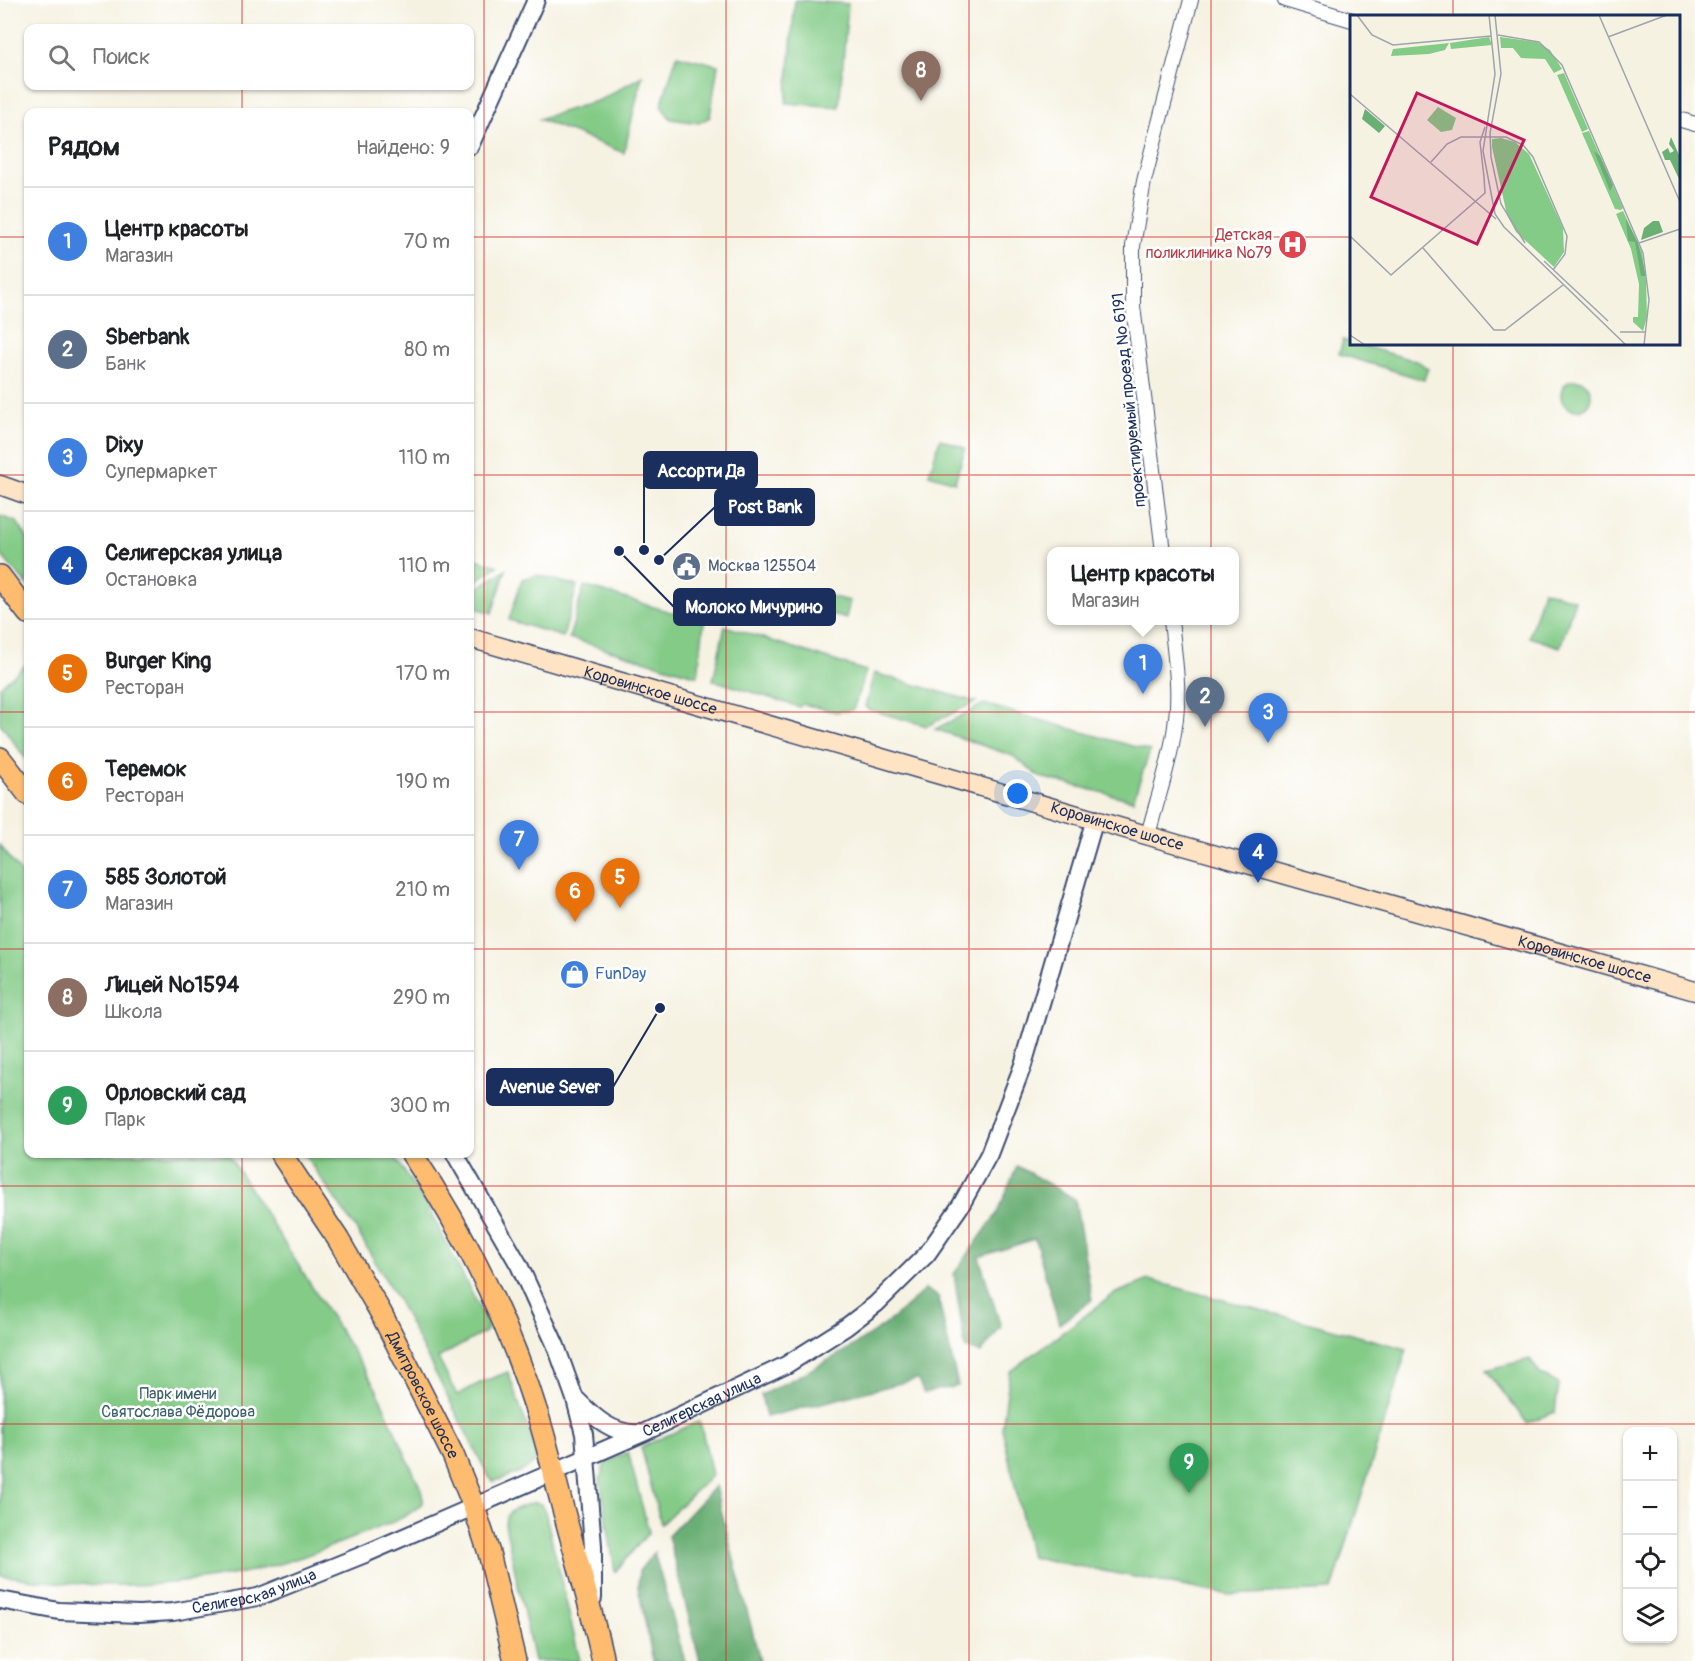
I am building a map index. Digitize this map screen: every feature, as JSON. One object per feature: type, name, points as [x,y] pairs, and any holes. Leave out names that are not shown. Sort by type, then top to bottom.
[{"type":"main road","points":[[0,485],[24,494]]},
{"type":"main road","points":[[0,576],[24,608]]},
{"type":"main road","name":"Коровинское шоссе","points":[[474,639],[1695,991]]},
{"type":"main road","points":[[0,758],[24,789]]},
{"type":"main road","name":"Дмитровское шоссе","points":[[284,1158],[338,1239],[381,1312],[453,1455],[489,1553],[515,1661]]},
{"type":"main road","points":[[415,1158],[438,1193],[481,1270],[519,1360],[540,1421],[603,1661]]},
{"type":"street","points":[[474,137],[536,0]]},
{"type":"street","name":"проектируемый проезд № 6191","points":[[1162,547],[1133,306],[1133,246],[1144,181],[1191,0]]},
{"type":"street","points":[[1285,0],[1350,19]]},
{"type":"street","points":[[1680,120],[1695,124]]},
{"type":"street","points":[[1148,835],[1174,737],[1177,715],[1171,625]]},
{"type":"street","name":"Селигерская улица","points":[[0,1600],[59,1611],[111,1613],[173,1612],[258,1597],[289,1586],[643,1433],[746,1385],[816,1347],[876,1304],[927,1254],[975,1182],[989,1154],[1023,1065],[1095,819]]},
{"type":"street","points":[[457,1158],[519,1265],[556,1346],[575,1399],[584,1434],[586,1457],[593,1546],[592,1614]]},
{"type":"street","points":[[575,1399],[608,1427],[630,1434],[643,1433]]},
{"type":"green space","points":[[795,0],[848,4],[839,107],[786,103]]},
{"type":"green space","points":[[677,55],[718,65],[710,117],[699,123],[671,119],[661,106]]},
{"type":"green space","points":[[642,76],[624,153],[539,119],[600,100]]},
{"type":"green space","points":[[1343,340],[1350,342],[1350,345],[1360,345],[1419,362],[1428,369],[1424,380],[1339,354]]},
{"type":"green space","points":[[1576,380],[1587,384],[1591,395],[1587,406],[1576,410],[1565,406],[1561,395],[1565,384]]},
{"type":"green space","points":[[940,439],[965,448],[955,482],[929,474]]},
{"type":"green space","points":[[0,516],[17,522],[24,533],[24,581],[0,554]]},
{"type":"green space","points":[[474,558],[498,566],[474,582]]},
{"type":"green space","points":[[506,570],[492,613],[474,607],[474,590]]},
{"type":"green space","points":[[538,575],[577,586],[563,637],[509,620],[522,579]]},
{"type":"green space","points":[[584,586],[704,622],[698,676],[569,638]]},
{"type":"green space","points":[[1543,590],[1575,600],[1560,647],[1529,637]]},
{"type":"green space","points":[[812,592],[850,601],[846,618],[808,609]]},
{"type":"green space","points":[[725,626],[866,671],[853,710],[836,712],[803,704],[799,707],[713,680]]},
{"type":"green space","points":[[24,666],[24,756],[0,723],[0,686]]},
{"type":"green space","points":[[874,673],[976,702],[927,726],[870,710],[865,707]]},
{"type":"green space","points":[[984,704],[1150,751],[1133,800],[1040,777],[1013,756],[935,729]]},
{"type":"green space","name":"Парк имени Святослава Фёдорова","points":[[0,845],[24,878],[24,1158],[231,1158],[376,1388],[423,1494],[423,1502],[400,1519],[326,1548],[252,1571],[208,1579],[118,1585],[59,1582],[0,1575]]},
{"type":"green space","points":[[307,1158],[396,1158],[430,1211],[487,1323],[488,1328],[485,1332],[438,1358],[457,1395],[508,1372],[536,1452],[535,1462],[528,1468],[493,1481],[489,1477],[398,1301],[356,1229]]},
{"type":"green space","points":[[1017,1166],[1075,1199],[1092,1300],[1059,1324],[1035,1239],[979,1257],[1001,1327],[981,1353],[965,1348],[954,1274],[998,1212]]},
{"type":"green space","points":[[1149,1280],[1407,1349],[1332,1590],[1229,1595],[1031,1557],[1002,1428],[1010,1372],[1114,1294]]},
{"type":"green space","points":[[925,1289],[938,1297],[958,1386],[924,1393],[917,1379],[766,1417],[761,1395],[848,1349],[888,1322]]},
{"type":"green space","points":[[1530,1359],[1540,1374],[1559,1384],[1555,1412],[1527,1423],[1486,1370]]},
{"type":"green space","points":[[700,1421],[712,1475],[661,1524],[641,1447]]},
{"type":"green space","points":[[628,1452],[649,1532],[615,1572],[600,1479],[605,1463]]},
{"type":"green space","points":[[715,1486],[760,1661],[700,1661],[668,1536]]},
{"type":"green space","points":[[535,1502],[541,1504],[545,1511],[580,1661],[534,1661],[505,1524],[511,1511]]},
{"type":"green space","points":[[654,1552],[685,1661],[653,1661],[638,1587],[639,1571]]},
{"type":"place","name":"Лицей №1594","points":[[921,101]]},
{"type":"place","name":"Детская поликлиника №79","points":[[1293,244]]},
{"type":"place","name":"Ассорти Да","points":[[644,550]]},
{"type":"place","name":"Молоко Мичурино","points":[[619,551]]},
{"type":"place","name":"Post Bank","points":[[659,560]]},
{"type":"place","name":"Москва 125504","points":[[687,566]]},
{"type":"place","name":"Центр красоты","points":[[1143,694]]},
{"type":"place","name":"Sberbank","points":[[1205,727]]},
{"type":"place","name":"Dixy","points":[[1268,743]]},
{"type":"place","name":"585 Золотой","points":[[519,870]]},
{"type":"place","name":"Селигерская улица","points":[[1258,883]]},
{"type":"place","name":"Burger King","points":[[620,908]]},
{"type":"place","name":"Теремок","points":[[575,922]]},
{"type":"place","name":"FunDay","points":[[574,974]]},
{"type":"place","name":"Avenue Sever","points":[[660,1008]]},
{"type":"place","name":"Орловский сад","points":[[1189,1493]]}]
